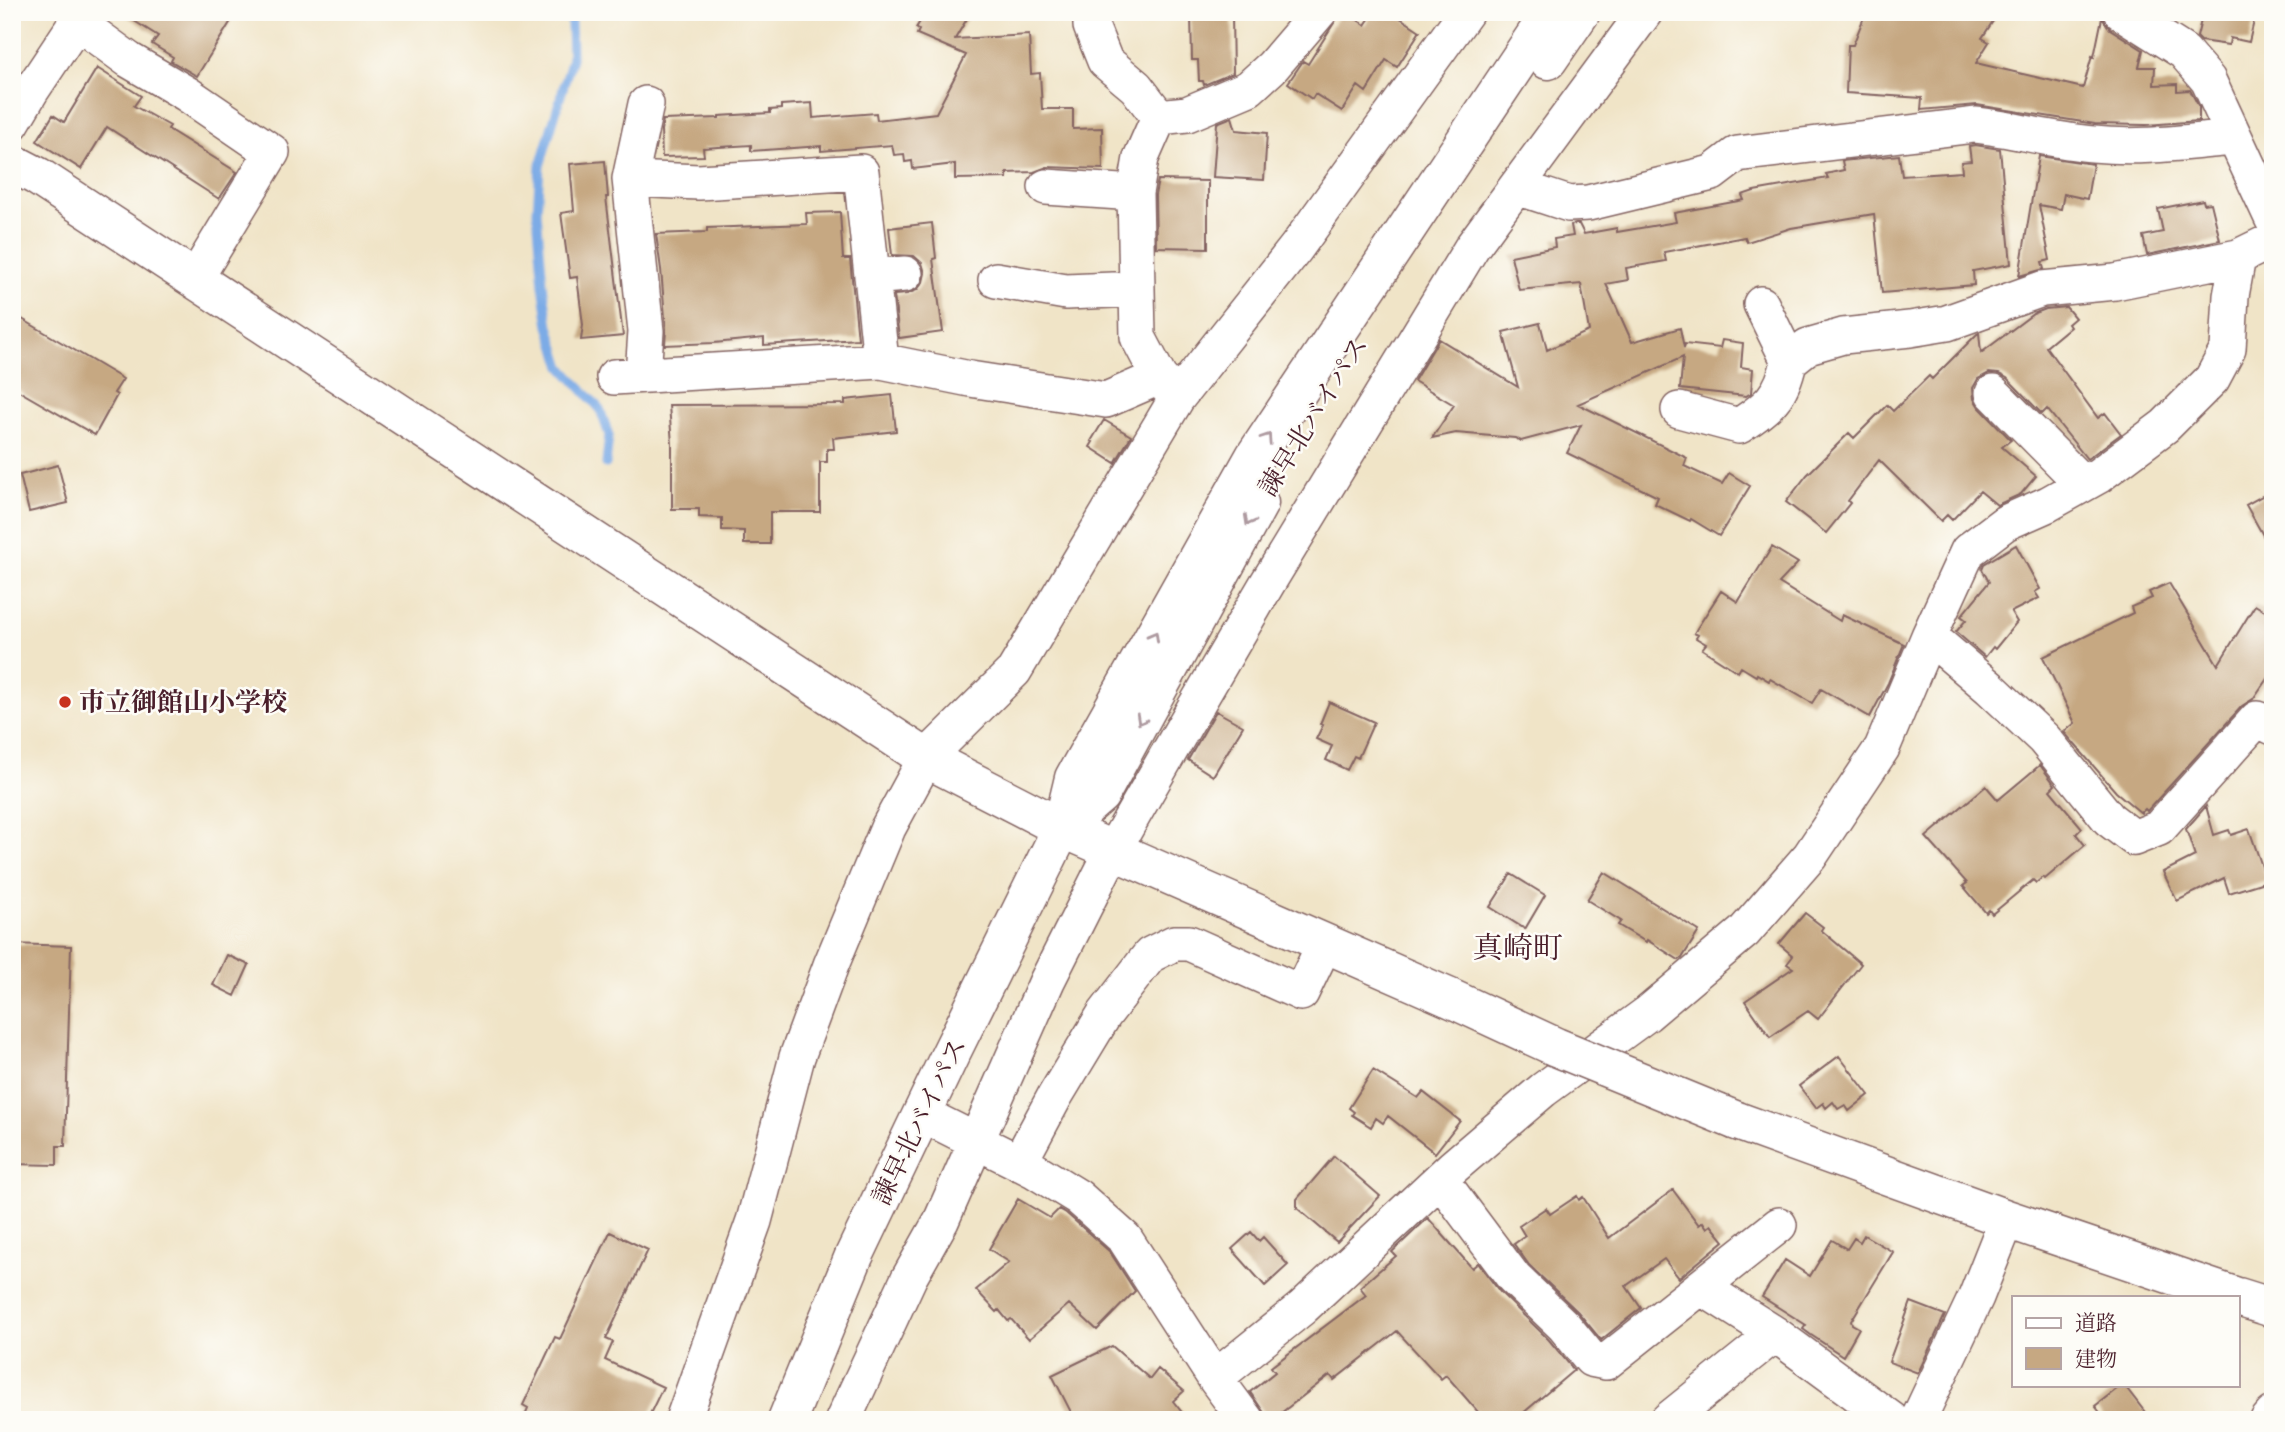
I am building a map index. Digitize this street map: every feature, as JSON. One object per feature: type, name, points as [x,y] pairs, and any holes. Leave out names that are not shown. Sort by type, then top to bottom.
[{"type":"main road","name":"諫早北バイパス","points":[[787,1420],[854,1256],[1062,828],[1074,778],[1255,456],[1550,12]]},
{"type":"main road","name":"諫早北バイパス","points":[[1062,828],[1100,794],[1276,473],[1411,260],[1581,12]]},
{"type":"main road","points":[[12,163],[37,176],[926,758],[1005,801],[1556,1047],[1737,1121],[2007,1219],[2235,1296]]},
{"type":"main road","points":[[2240,1298],[2273,1308]]},
{"type":"street","points":[[1091,12],[1091,26],[1105,61],[1136,87],[1158,117]]},
{"type":"street","points":[[1158,117],[1187,114],[1249,88],[1272,67],[1319,12]]},
{"type":"street","points":[[683,1420],[754,1221],[805,1034],[888,828],[926,758],[1014,671],[1168,387],[1296,247],[1466,12]]},
{"type":"street","points":[[843,1420],[909,1279],[941,1221],[1047,981],[1114,850],[1267,584],[1472,247],[1645,12]]},
{"type":"street","points":[[2121,12],[2184,52],[2208,80],[2273,220]]},
{"type":"street","points":[[12,123],[79,17],[129,60],[187,94],[272,152],[195,279]]},
{"type":"street","points":[[646,104],[630,179],[646,331],[628,376],[881,361],[970,379],[1106,400],[1168,387]]},
{"type":"street","points":[[1158,117],[1141,158],[1135,193],[1138,337],[1168,387]]},
{"type":"street","points":[[1517,187],[1569,204],[1588,203],[1712,173],[1737,154],[1975,125],[2090,144],[2139,147],[2234,138]]},
{"type":"street","points":[[630,179],[699,182],[861,172],[889,275],[881,361]]},
{"type":"street","points":[[1046,187],[1135,193]]},
{"type":"street","points":[[1789,361],[1808,346],[1843,335],[1947,323],[2042,289],[2115,282],[2238,257],[2273,240]]},
{"type":"street","points":[[1215,1378],[1302,1308],[1440,1179],[1543,1090],[1647,1014],[1744,932],[1810,856],[1882,748],[1968,551],[2005,523],[2048,504],[2098,476],[2165,426],[2212,379],[2228,349],[2231,296],[2238,257]]},
{"type":"street","points":[[1010,292],[1137,289]]},
{"type":"street","points":[[1679,410],[1739,426],[1765,409],[1785,382],[1789,361],[1761,304]]},
{"type":"street","points":[[1993,393],[2084,484]]},
{"type":"street","points":[[1929,636],[2044,739],[2109,819],[2134,838],[2160,828],[2257,719],[2273,727]]},
{"type":"street","points":[[1019,1163],[1055,1096],[1104,1015],[1150,955],[1174,943],[1189,943],[1301,993],[1325,943]]},
{"type":"street","points":[[922,1114],[1019,1163],[1078,1197],[1125,1239],[1215,1378],[1246,1420]]},
{"type":"street","points":[[1440,1179],[1514,1278],[1564,1326],[1591,1359],[1606,1362],[1779,1225]]},
{"type":"street","points":[[1917,1420],[1976,1297],[2007,1219]]},
{"type":"street","points":[[1701,1287],[1775,1334],[1892,1420]]},
{"type":"street","points":[[1668,1420],[1775,1334]]},
{"type":"street","points":[[2268,1420],[2273,1414]]},
{"type":"building","points":[[120,12],[217,12],[231,21],[197,76],[171,61],[173,57],[152,44],[158,36]]},
{"type":"building","points":[[926,12],[971,12],[955,39],[1029,35],[1031,74],[1040,73],[1042,109],[1073,109],[1073,129],[1102,128],[1103,169],[1047,167],[1034,172],[1007,173],[1007,178],[955,179],[955,164],[913,169],[912,161],[905,162],[904,154],[894,155],[892,145],[821,151],[821,146],[751,151],[751,145],[703,148],[704,156],[662,157],[663,120],[770,113],[770,110],[781,109],[781,105],[812,103],[813,118],[876,113],[877,120],[936,113],[966,55],[917,34],[919,30],[916,28]]},
{"type":"building","points":[[1341,12],[1346,12],[1365,25],[1374,12],[1391,12],[1420,31],[1397,67],[1386,60],[1366,92],[1358,86],[1342,111],[1315,94],[1312,99],[1288,83],[1303,61],[1308,64]]},
{"type":"building","points":[[1866,12],[1999,12],[1982,38],[1989,42],[1976,63],[2083,88],[2092,56],[2094,57],[2102,18],[2110,29],[2143,50],[2139,67],[2155,67],[2154,85],[2177,84],[2177,91],[2190,90],[2199,107],[2199,121],[2146,125],[2095,124],[1977,105],[1921,110],[1922,98],[1846,93],[1848,45],[1853,45]]},
{"type":"building","points":[[2203,12],[2220,12],[2254,21],[2249,42],[2230,38],[2229,45],[2201,41],[2197,37]]},
{"type":"building","points":[[1191,15],[1232,15],[1233,73],[1204,85],[1203,81],[1199,81],[1198,60],[1192,60]]},
{"type":"building","points":[[97,68],[141,96],[134,106],[170,126],[168,129],[237,172],[219,199],[107,127],[81,169],[37,141],[53,115],[64,122]]},
{"type":"building","points":[[1232,117],[1236,130],[1267,133],[1264,180],[1213,177],[1217,123]]},
{"type":"building","points":[[1969,146],[2000,149],[2011,264],[1973,271],[1974,285],[1882,293],[1874,214],[1791,228],[1747,242],[1745,237],[1664,252],[1666,261],[1626,268],[1628,280],[1606,284],[1632,342],[1680,328],[1684,348],[1685,344],[1720,348],[1722,340],[1743,343],[1741,367],[1753,369],[1751,393],[1746,396],[1680,389],[1683,357],[1578,404],[1687,458],[1684,466],[1722,484],[1729,473],[1750,486],[1719,536],[1691,519],[1690,521],[1655,504],[1658,497],[1567,453],[1581,425],[1521,441],[1515,438],[1456,433],[1432,438],[1454,405],[1414,381],[1439,339],[1518,387],[1503,332],[1540,323],[1547,350],[1589,331],[1581,284],[1519,290],[1511,256],[1555,247],[1554,239],[1573,236],[1571,225],[1579,224],[1584,234],[1617,228],[1617,232],[1676,222],[1674,213],[1744,200],[1742,195],[1754,191],[1828,178],[1826,174],[1844,170],[1842,161],[1899,155],[1902,176],[1962,172],[1961,162],[1971,161]]},
{"type":"building","points":[[2039,156],[2093,164],[2087,199],[2064,194],[2061,209],[2039,205],[2050,260],[2042,262],[2044,269],[2019,276]]},
{"type":"building","points":[[605,161],[606,197],[623,336],[581,340],[583,325],[577,277],[570,278],[561,213],[574,211],[570,164]]},
{"type":"building","points":[[1158,180],[1208,181],[1208,248],[1156,247],[1155,195]]},
{"type":"building","points":[[2203,200],[2204,204],[2211,203],[2220,240],[2147,255],[2143,236],[2163,232],[2158,209]]},
{"type":"building","points":[[840,212],[843,259],[850,259],[858,339],[764,345],[764,338],[665,345],[666,329],[656,234],[707,232],[707,228],[807,224],[806,213]]},
{"type":"building","points":[[932,223],[936,258],[933,259],[943,332],[899,338],[894,295],[917,290],[925,273],[922,263],[914,256],[892,255],[889,228]]},
{"type":"building","points":[[2066,307],[2075,318],[2068,324],[2070,327],[2046,347],[2098,418],[2105,413],[2121,434],[2087,459],[2047,409],[2042,414],[2007,378],[1989,373],[1978,379],[1973,388],[1974,399],[2011,440],[2002,447],[2036,476],[2021,494],[1997,505],[1980,491],[1952,520],[1947,515],[1941,521],[1879,460],[1826,533],[1786,502],[1807,475],[1849,433],[1854,438],[1887,405],[1893,411],[1929,376],[1932,379],[1977,334],[1979,333],[1981,353],[2033,314],[2046,309]]},
{"type":"building","points":[[12,313],[123,379],[95,435],[12,387]]},
{"type":"building","points":[[892,395],[896,431],[833,438],[834,449],[827,449],[827,462],[820,462],[820,512],[770,512],[770,544],[744,544],[744,531],[722,530],[722,518],[699,517],[699,509],[672,509],[669,405],[845,404],[845,400]]},
{"type":"building","points":[[1104,420],[1131,436],[1115,463],[1090,447]]},
{"type":"building","points":[[58,465],[68,503],[29,512],[20,475]]},
{"type":"building","points":[[2273,490],[2273,553],[2246,505]]},
{"type":"building","points":[[2016,545],[2040,589],[2035,592],[2039,598],[2011,612],[2017,622],[1985,657],[1956,632],[1966,620],[1961,616],[1989,582],[1982,569],[1984,564]]},
{"type":"building","points":[[1772,547],[1798,563],[1779,583],[1840,621],[1842,615],[1904,644],[1870,717],[1821,689],[1812,703],[1770,679],[1769,681],[1757,674],[1756,676],[1741,667],[1738,672],[1702,649],[1706,644],[1696,638],[1698,635],[1694,633],[1721,591],[1738,602]]},
{"type":"building","points":[[2169,583],[2218,665],[2255,605],[2273,616],[2273,670],[2253,699],[2242,706],[2147,811],[2145,809],[2141,813],[2116,792],[2064,732],[2075,723],[2043,657],[2133,613],[2131,607],[2152,598],[2149,592]]},
{"type":"building","points":[[1329,702],[1374,722],[1358,758],[1354,756],[1347,770],[1326,760],[1332,746],[1316,739]]},
{"type":"building","points":[[1216,711],[1243,726],[1213,776],[1188,760]]},
{"type":"building","points":[[2040,765],[2055,785],[2050,790],[2082,828],[2076,834],[2085,845],[2045,879],[2043,877],[2036,883],[2033,880],[1992,914],[1989,910],[1986,913],[1963,886],[1967,883],[1926,837],[1986,786],[1998,800]]},
{"type":"building","points":[[2206,806],[2214,835],[2229,830],[2231,835],[2249,829],[2267,881],[2229,893],[2224,878],[2177,901],[2163,872],[2195,856],[2186,829]]},
{"type":"building","points":[[1604,872],[1699,931],[1682,958],[1679,960],[1618,925],[1621,921],[1587,900]]},
{"type":"building","points":[[1511,874],[1545,895],[1525,929],[1490,907]]},
{"type":"building","points":[[1805,913],[1861,964],[1818,1019],[1808,1011],[1770,1037],[1745,1001],[1793,968],[1787,964],[1793,956],[1779,944]]},
{"type":"building","points":[[12,944],[71,946],[65,1146],[57,1146],[57,1165],[12,1164]]},
{"type":"building","points":[[227,955],[249,965],[235,996],[213,985]]},
{"type":"building","points":[[1839,1056],[1869,1095],[1849,1111],[1845,1105],[1838,1109],[1833,1102],[1826,1108],[1823,1103],[1816,1108],[1799,1086]]},
{"type":"building","points":[[1373,1070],[1418,1098],[1423,1092],[1460,1121],[1435,1153],[1388,1116],[1383,1123],[1376,1118],[1371,1127],[1352,1115],[1354,1112],[1349,1108]]},
{"type":"building","points":[[1334,1156],[1380,1196],[1337,1242],[1297,1208],[1297,1199]]},
{"type":"building","points":[[1673,1190],[1699,1225],[1703,1222],[1707,1228],[1711,1225],[1724,1241],[1679,1278],[1664,1259],[1626,1286],[1641,1308],[1601,1340],[1578,1312],[1529,1265],[1514,1244],[1525,1236],[1519,1226],[1546,1208],[1550,1214],[1577,1196],[1579,1200],[1583,1197],[1609,1238]]},
{"type":"building","points":[[1018,1199],[1050,1218],[1059,1209],[1066,1213],[1110,1252],[1135,1291],[1097,1330],[1069,1304],[1029,1339],[1011,1319],[1008,1321],[999,1310],[997,1312],[976,1290],[1009,1262],[989,1249]]},
{"type":"building","points":[[1428,1218],[1472,1268],[1478,1263],[1500,1292],[1549,1340],[1574,1370],[1515,1420],[1485,1420],[1446,1375],[1441,1379],[1397,1331],[1334,1380],[1330,1375],[1269,1420],[1250,1392],[1275,1372],[1271,1367],[1366,1295],[1360,1287],[1396,1256],[1392,1252]]},
{"type":"building","points":[[610,1232],[648,1250],[606,1339],[613,1342],[605,1360],[663,1387],[647,1420],[523,1420],[528,1408],[523,1405],[555,1337],[560,1339]]},
{"type":"building","points":[[1251,1232],[1259,1241],[1263,1237],[1288,1265],[1265,1286],[1232,1249]]},
{"type":"building","points":[[1864,1235],[1893,1252],[1851,1321],[1859,1328],[1843,1356],[1803,1329],[1806,1325],[1762,1297],[1785,1260],[1810,1276],[1832,1240],[1847,1249],[1854,1238],[1860,1242]]},
{"type":"building","points":[[1911,1302],[1945,1315],[1918,1373],[1889,1362]]},
{"type":"building","points":[[1112,1346],[1150,1379],[1158,1369],[1184,1391],[1173,1401],[1188,1420],[1075,1420],[1052,1375]]},
{"type":"building","points":[[2121,1386],[2125,1386],[2151,1420],[2106,1420],[2095,1406]]},
{"type":"waterway","points":[[568,12],[571,22],[572,58],[540,166],[537,212],[543,285],[549,326],[562,367],[600,409],[609,435],[606,464]]},
{"type":"place","name":"市立御館山小学校","points":[[65,702]]},
{"type":"district","name":"真崎町","points":[[1518,948]]}]
